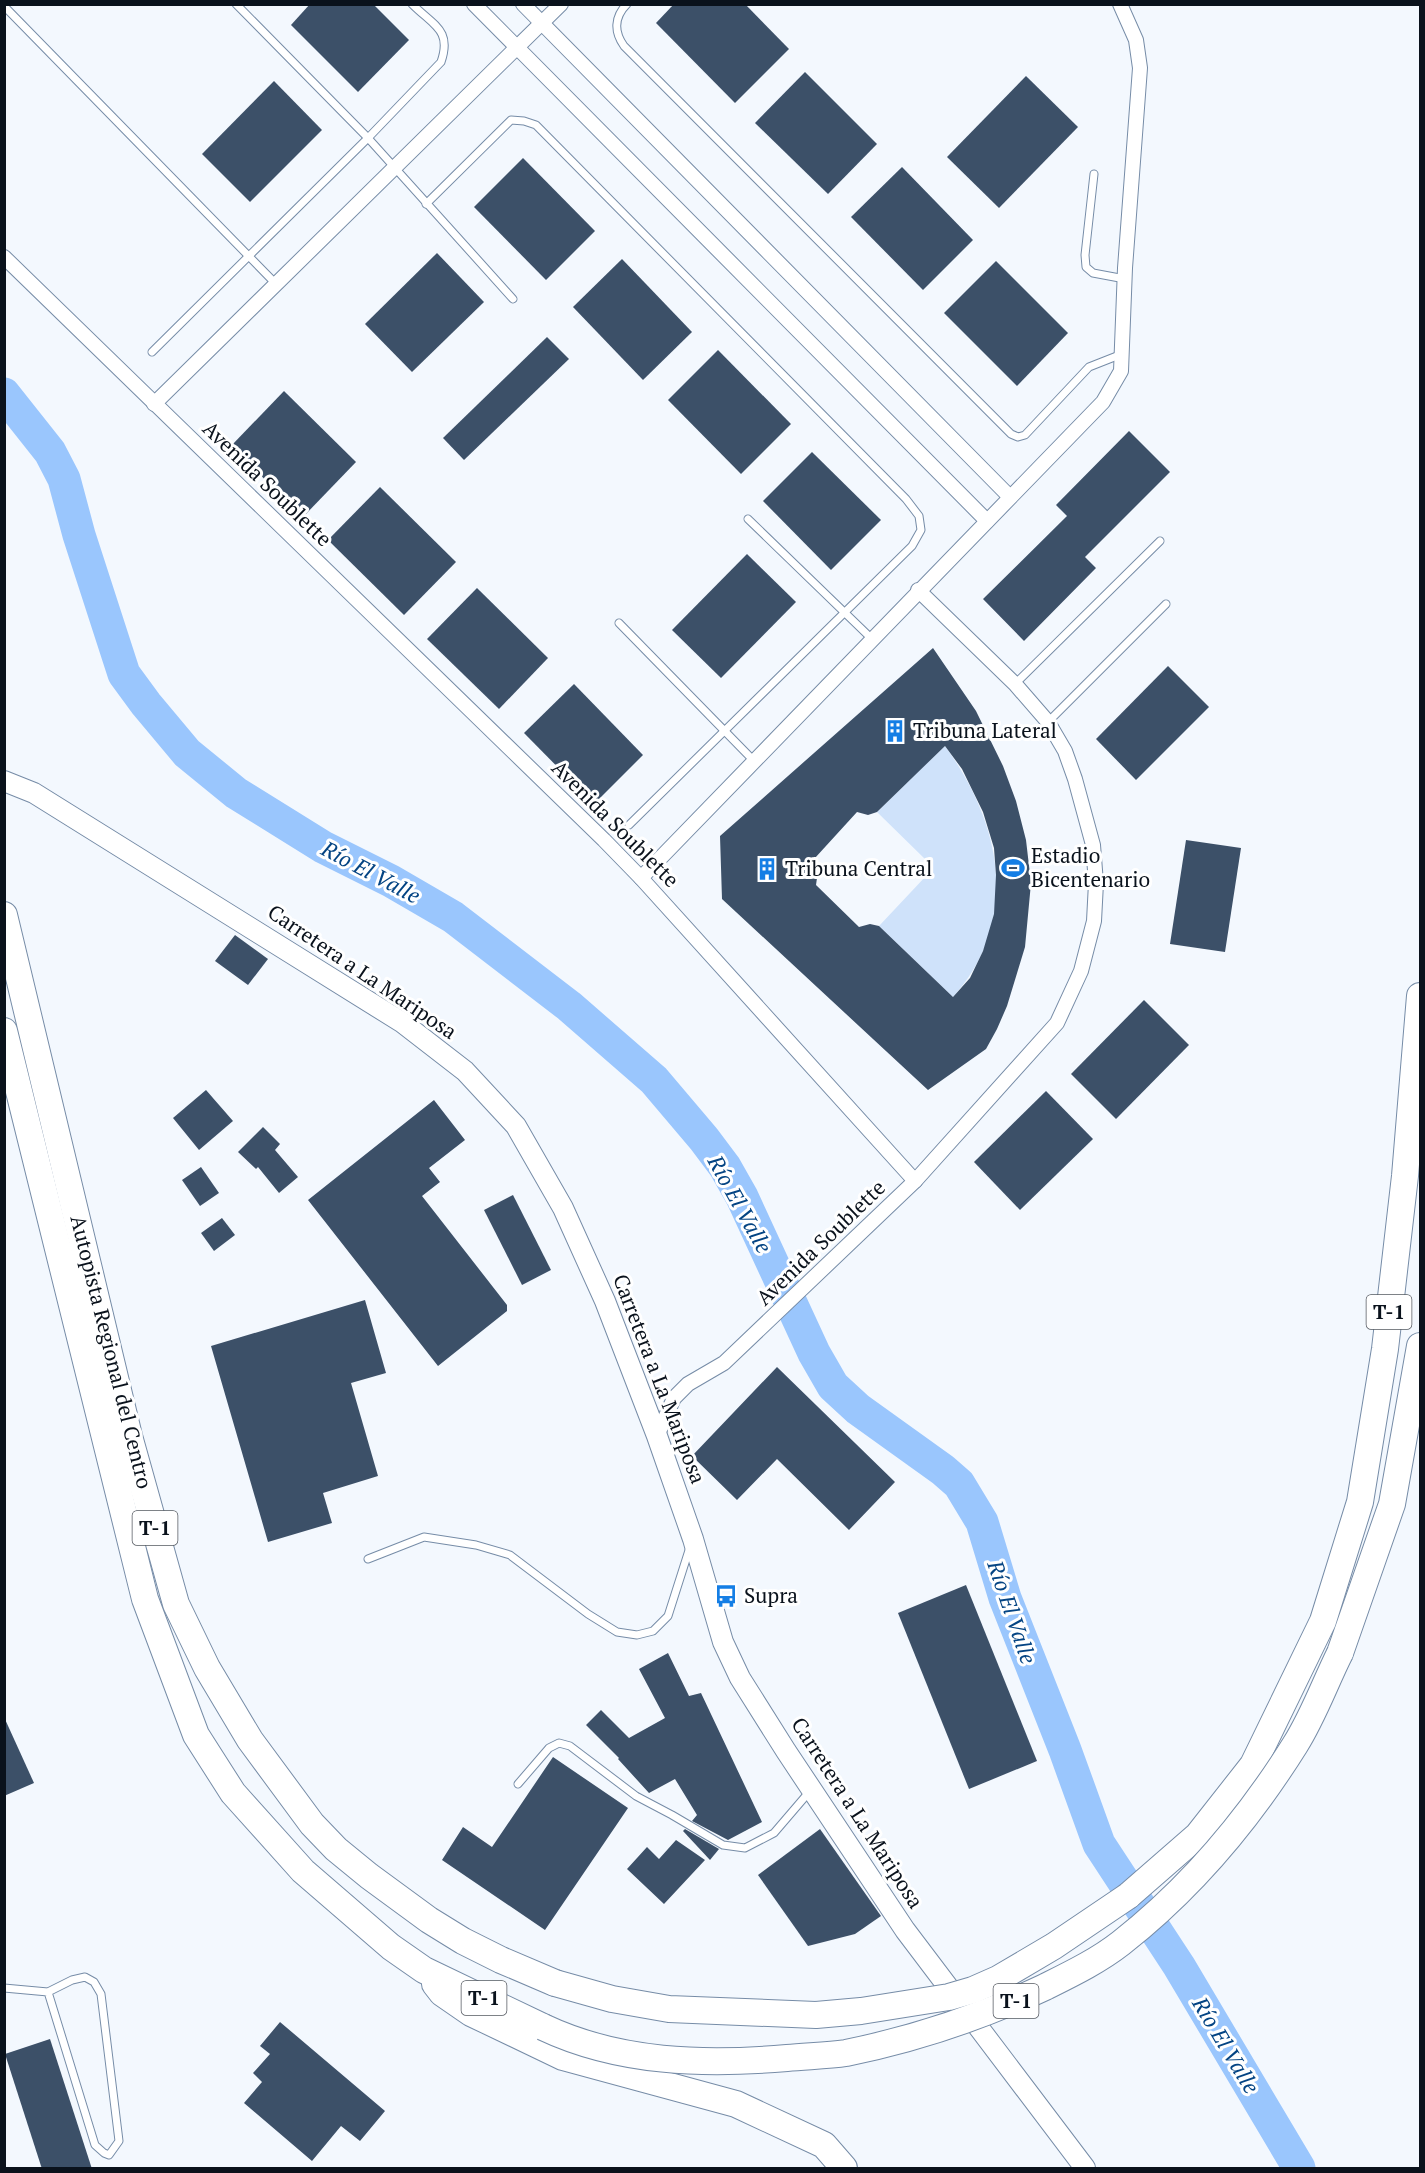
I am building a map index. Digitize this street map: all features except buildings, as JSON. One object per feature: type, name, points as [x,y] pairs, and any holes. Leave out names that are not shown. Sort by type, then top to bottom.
[{"type":"highway","name":"Autopista Regional del Centro","points":[[4,915],[129,1436],[176,1604],[207,1668],[261,1755],[312,1824],[336,1849],[369,1876],[429,1920],[463,1941],[501,1960],[555,1983],[612,2000],[669,2009],[816,2015],[861,2011],[949,1997],[973,1990],[998,1979],[1054,1946],[1128,1896],[1198,1835],[1253,1765],[1324,1620],[1360,1502],[1385,1349],[1405,1176],[1420,996]]},
{"type":"highway","name":"Autopista Regional del Centro","points":[[4,1031],[145,1599],[196,1735],[233,1793],[303,1871],[391,1947],[424,1970],[570,2040],[614,2052],[695,2062],[741,2061],[844,2053],[931,2032],[1000,2008],[1091,1963],[1120,1944],[1183,1889],[1238,1828],[1296,1744],[1340,1652],[1392,1504],[1420,1346]]},
{"type":"highway","points":[[1324,1620],[1340,1652]]},
{"type":"highway","points":[[424,1970],[441,1993],[471,2013],[563,2057],[736,2104],[824,2145],[844,2169]]},
{"type":"street","points":[[474,4],[987,520]]},
{"type":"street","points":[[524,4],[1010,497]]},
{"type":"street","points":[[154,404],[561,4]]},
{"type":"street","points":[[641,878],[918,590],[1103,402],[1121,371],[1140,68],[1136,40],[1120,4]]},
{"type":"street","name":"Avenida Soublette","points":[[4,257],[641,878],[915,1181],[724,1363],[688,1384],[674,1398],[657,1436]]},
{"type":"street","points":[[915,1181],[1057,1023],[1081,971],[1094,921],[1096,884],[1093,845],[1075,779],[1065,751],[1048,722],[1015,684],[918,590]]},
{"type":"street","name":"Carretera a La Mariposa","points":[[4,781],[34,793],[403,1023],[465,1071],[516,1126],[563,1208],[605,1301],[657,1436],[693,1539],[723,1642],[740,1678],[905,1930],[1085,2169]]},
{"type":"lane","points":[[236,4],[368,138],[513,299]]},
{"type":"lane","points":[[152,352],[368,138],[441,62],[446,47],[444,34],[412,4]]},
{"type":"lane","points":[[627,4],[622,9],[616,23],[617,36],[624,46],[1011,434],[1018,437],[1025,435],[1089,367],[1123,354]]},
{"type":"lane","points":[[4,6],[276,284]]},
{"type":"lane","points":[[426,204],[511,120],[536,125],[906,499],[919,516],[921,530],[912,546],[629,825]]},
{"type":"lane","points":[[1094,174],[1085,255],[1086,267],[1093,273],[1125,279]]},
{"type":"lane","points":[[748,519],[872,639]]},
{"type":"lane","points":[[1015,684],[1160,541]]},
{"type":"lane","points":[[1048,722],[1166,604]]},
{"type":"lane","points":[[619,623],[754,761]]},
{"type":"lane","points":[[368,1559],[424,1537],[476,1545],[510,1555],[588,1614],[617,1632],[637,1635],[653,1631],[668,1616],[693,1539]]},
{"type":"lane","points":[[518,1784],[549,1748],[559,1743],[570,1746],[636,1796],[723,1845],[745,1848],[774,1833],[811,1789]]},
{"type":"lane","points":[[4,1988],[48,1992],[72,1980],[86,1977],[94,1982],[102,1994],[119,2141],[110,2155],[95,2145],[48,1992]]},
{"type":"shaded area","points":[[945,746],[980,807],[990,839],[996,872],[996,904],[989,936],[975,967],[953,997],[879,926],[926,876],[924,867],[926,860],[877,812]]},
{"type":"waterway","name":"Río El Valle","points":[[4,394],[50,452],[64,479],[79,535],[124,674],[187,753],[236,793],[323,847],[391,881],[453,917],[569,1006],[654,1080],[725,1167],[742,1197],[814,1353],[833,1386],[858,1409],[959,1484],[982,1522],[1005,1598],[1099,1844],[1179,1966],[1299,2168]]},
{"type":"place","name":"Tribuna Lateral","points":[[895,731]]},
{"type":"place","name":"Estadio Bicentenario","points":[[1013,868]]},
{"type":"place","name":"Tribuna Central","points":[[767,869]]},
{"type":"place","name":"Supra","points":[[726,1596]]}]
